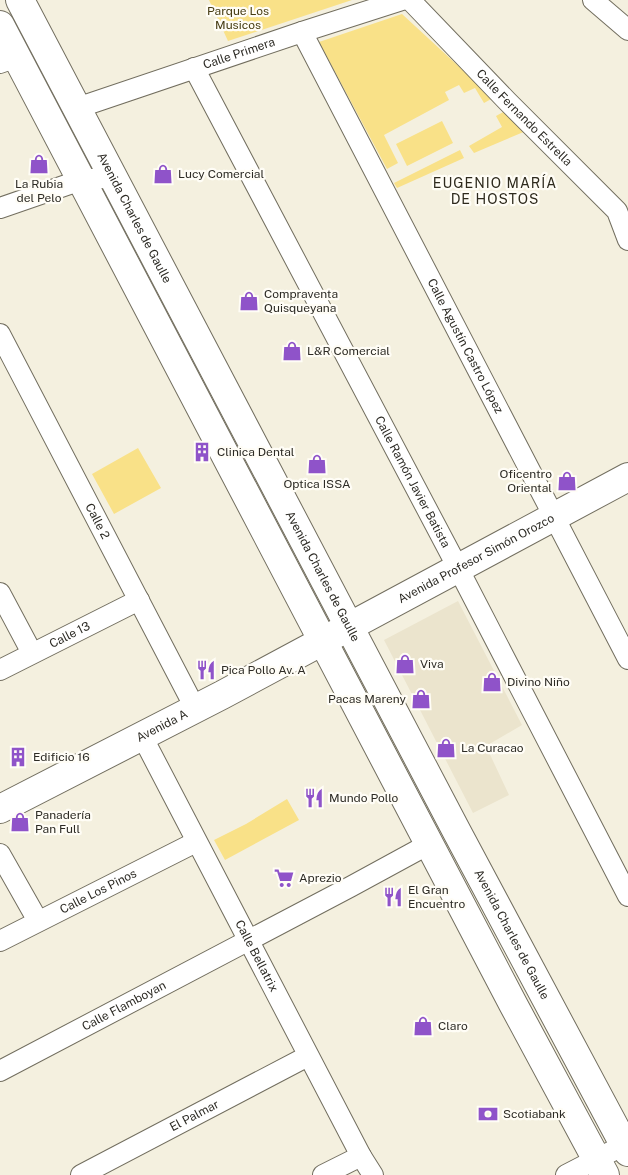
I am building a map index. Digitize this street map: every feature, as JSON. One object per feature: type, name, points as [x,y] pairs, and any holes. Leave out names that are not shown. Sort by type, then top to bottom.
[{"type":"main road","name":"Avenida Charles de Gaulle","points":[[20,0],[349,627],[626,1148]]},
{"type":"main road","points":[[0,26],[8,60],[81,180],[429,844],[601,1167]]},
{"type":"main road","name":"Avenida Profesor Simón Orozco","points":[[323,641],[628,477]]},
{"type":"main road","name":"Avenida A","points":[[0,809],[323,641]]},
{"type":"street","name":"Calle Primera","points":[[77,108],[402,0]]},
{"type":"street","name":"Calle Fernando Estrella","points":[[410,0],[617,211],[628,240]]},
{"type":"street","points":[[593,0],[628,30]]},
{"type":"street","name":"Calle Agustín Castro López","points":[[302,32],[628,659]]},
{"type":"street","name":"Calle Ramón Javier Batista","points":[[194,68],[458,568],[628,896]]},
{"type":"street","points":[[0,208],[81,180],[114,177]]},
{"type":"street","name":"Calle 2","points":[[0,334],[195,708]]},
{"type":"street","points":[[0,593],[32,653]]},
{"type":"street","name":"Calle 13","points":[[0,670],[139,600]]},
{"type":"street","name":"Calle Bellatrix","points":[[142,736],[308,1056],[373,1175]]},
{"type":"street","name":"Calle Los Pinos","points":[[0,941],[196,842]]},
{"type":"street","name":"Calle Flamboyan","points":[[0,1071],[429,844]]},
{"type":"street","points":[[0,854],[38,921]]},
{"type":"street","name":"El Palmar","points":[[80,1175],[308,1056]]},
{"type":"street","points":[[566,1175],[601,1167],[626,1148]]},
{"type":"street","points":[[323,1175],[361,1156]]},
{"type":"shaded area","points":[[458,601],[522,725],[486,746],[509,795],[473,813],[384,640]]},
{"type":"green space","name":"Parque Los Musicos","points":[[209,0],[352,0],[228,41]]},
{"type":"green space","points":[[402,14],[493,98],[484,103],[475,88],[464,93],[459,85],[445,92],[449,100],[384,135],[398,163],[387,169],[319,42]]},
{"type":"green space","points":[[505,111],[526,131],[474,153],[469,146],[502,127],[496,116]]},
{"type":"green space","points":[[442,121],[453,143],[407,166],[396,144]]},
{"type":"green space","points":[[460,150],[464,158],[397,188],[394,183]]},
{"type":"green space","points":[[138,448],[161,488],[114,514],[92,474]]},
{"type":"green space","points":[[287,799],[299,820],[225,860],[214,840],[246,824]]},
{"type":"place","name":"La Rubia del Pelo","points":[[39,164]]},
{"type":"place","name":"Lucy Comercial","points":[[163,174]]},
{"type":"place","name":"Compraventa Quisqueyana","points":[[249,301]]},
{"type":"place","name":"L&R Comercial","points":[[292,351]]},
{"type":"place","name":"Clinica Dental","points":[[202,452]]},
{"type":"place","name":"Optica ISSA","points":[[317,464]]},
{"type":"place","name":"Oficentro Oriental","points":[[567,481]]},
{"type":"place","name":"Viva","points":[[405,664]]},
{"type":"place","name":"Pica Pollo Av. A","points":[[206,670]]},
{"type":"place","name":"Divino Niño","points":[[492,682]]},
{"type":"place","name":"Pacas Mareny","points":[[421,699]]},
{"type":"place","name":"La Curacao","points":[[446,748]]},
{"type":"place","name":"Edificio 16","points":[[18,757]]},
{"type":"place","name":"Mundo Pollo","points":[[314,798]]},
{"type":"place","name":"Panadería Pan Full","points":[[20,822]]},
{"type":"place","name":"Aprezio","points":[[284,878]]},
{"type":"place","name":"El Gran Encuentro","points":[[393,897]]},
{"type":"place","name":"Claro","points":[[423,1026]]},
{"type":"place","name":"Scotiabank","points":[[488,1114]]},
{"type":"district","name":"EUGENIO MARÍA DE HOSTOS","points":[[495,192]]}]
